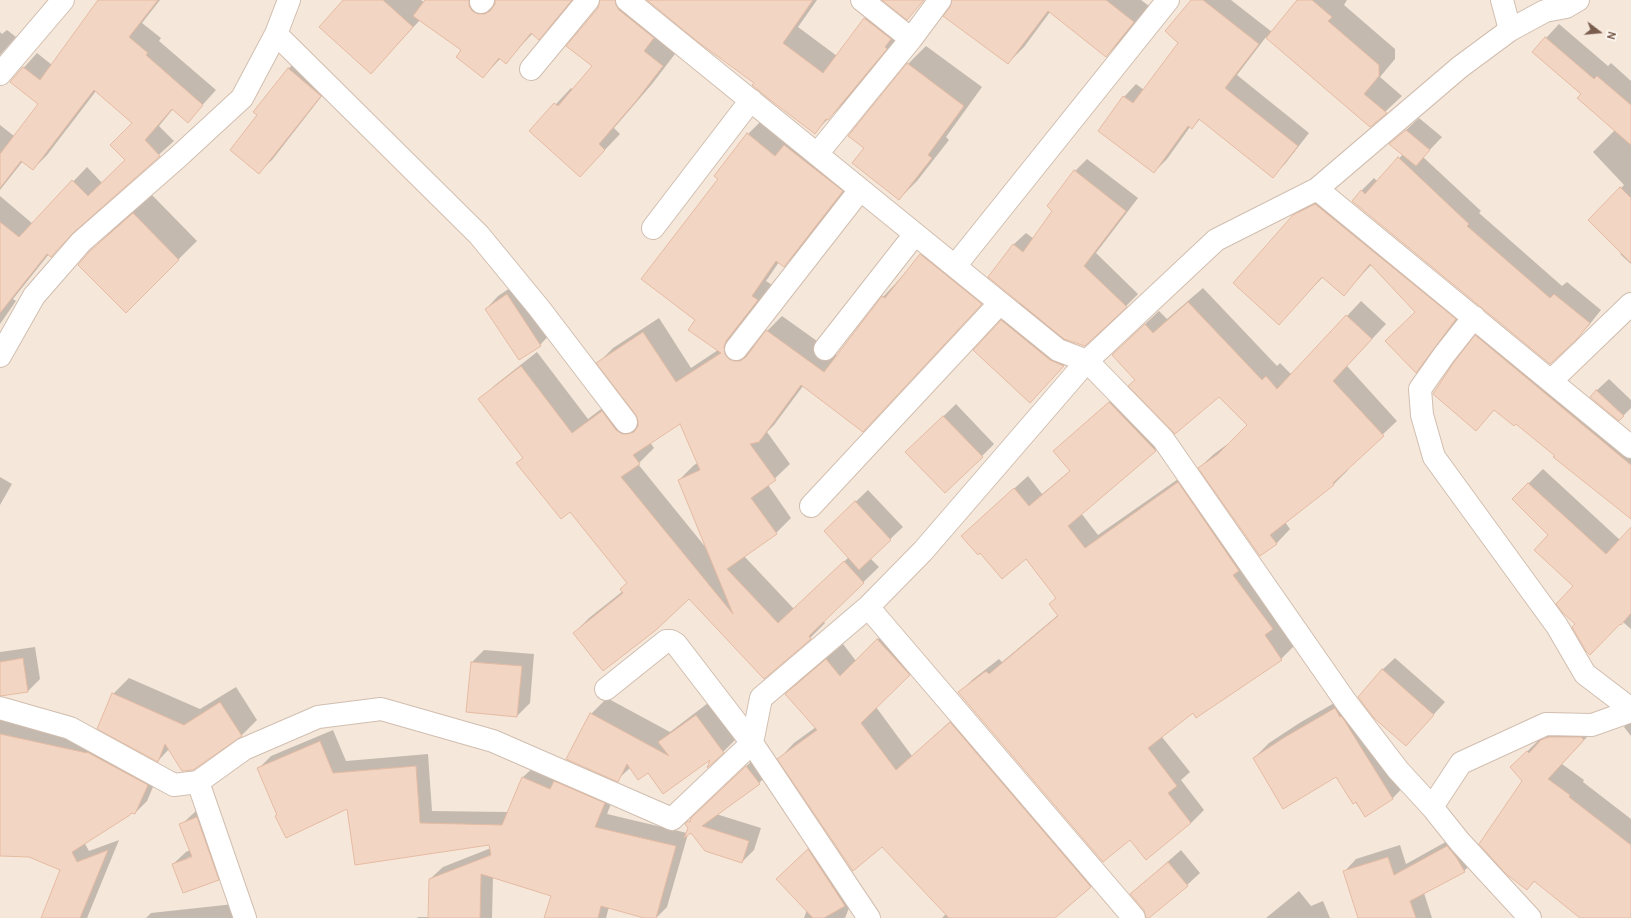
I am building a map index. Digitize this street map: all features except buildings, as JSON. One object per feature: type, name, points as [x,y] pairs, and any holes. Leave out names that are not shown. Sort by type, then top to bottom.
[{"type":"street","points":[[0,74],[63,0]]},
{"type":"street","points":[[0,356],[34,296],[81,242],[178,157],[242,98],[276,34],[289,0]]},
{"type":"street","points":[[531,69],[588,0]]},
{"type":"street","points":[[626,0],[1058,350],[1087,361],[1164,439],[1346,702],[1398,770],[1432,807],[1460,842],[1530,918]]},
{"type":"street","points":[[862,0],[911,39]]},
{"type":"street","points":[[816,154],[911,39],[940,0]]},
{"type":"street","points":[[955,266],[1168,0]]},
{"type":"street","points":[[1502,0],[1510,30]]},
{"type":"street","points":[[0,708],[70,728],[174,785],[198,782],[244,749],[318,717],[381,709],[493,741],[672,818],[752,743],[761,698],[868,607],[923,551],[1087,361],[1216,240],[1317,188],[1460,67],[1510,30],[1545,10],[1566,7],[1578,0]]},
{"type":"street","points":[[276,34],[479,235],[539,308],[626,422]]},
{"type":"street","points":[[653,228],[751,100]]},
{"type":"street","points":[[1317,188],[1631,447]]},
{"type":"street","points":[[736,349],[860,190]]},
{"type":"street","points":[[825,349],[915,234]]},
{"type":"street","points":[[811,506],[1000,303]]},
{"type":"street","points":[[1551,381],[1631,304]]},
{"type":"street","points":[[1474,318],[1444,355],[1420,389],[1422,415],[1434,457],[1557,626],[1585,674],[1631,710]]},
{"type":"street","points":[[868,607],[1134,918]]},
{"type":"street","points":[[606,689],[666,641],[671,641],[676,644],[752,743],[869,918]]},
{"type":"street","points":[[1432,807],[1461,763],[1546,724],[1592,725],[1631,710]]},
{"type":"street","points":[[198,782],[245,918]]},
{"type":"shaded area","points":[[0,0],[1631,0],[1631,918],[0,918]]}]
